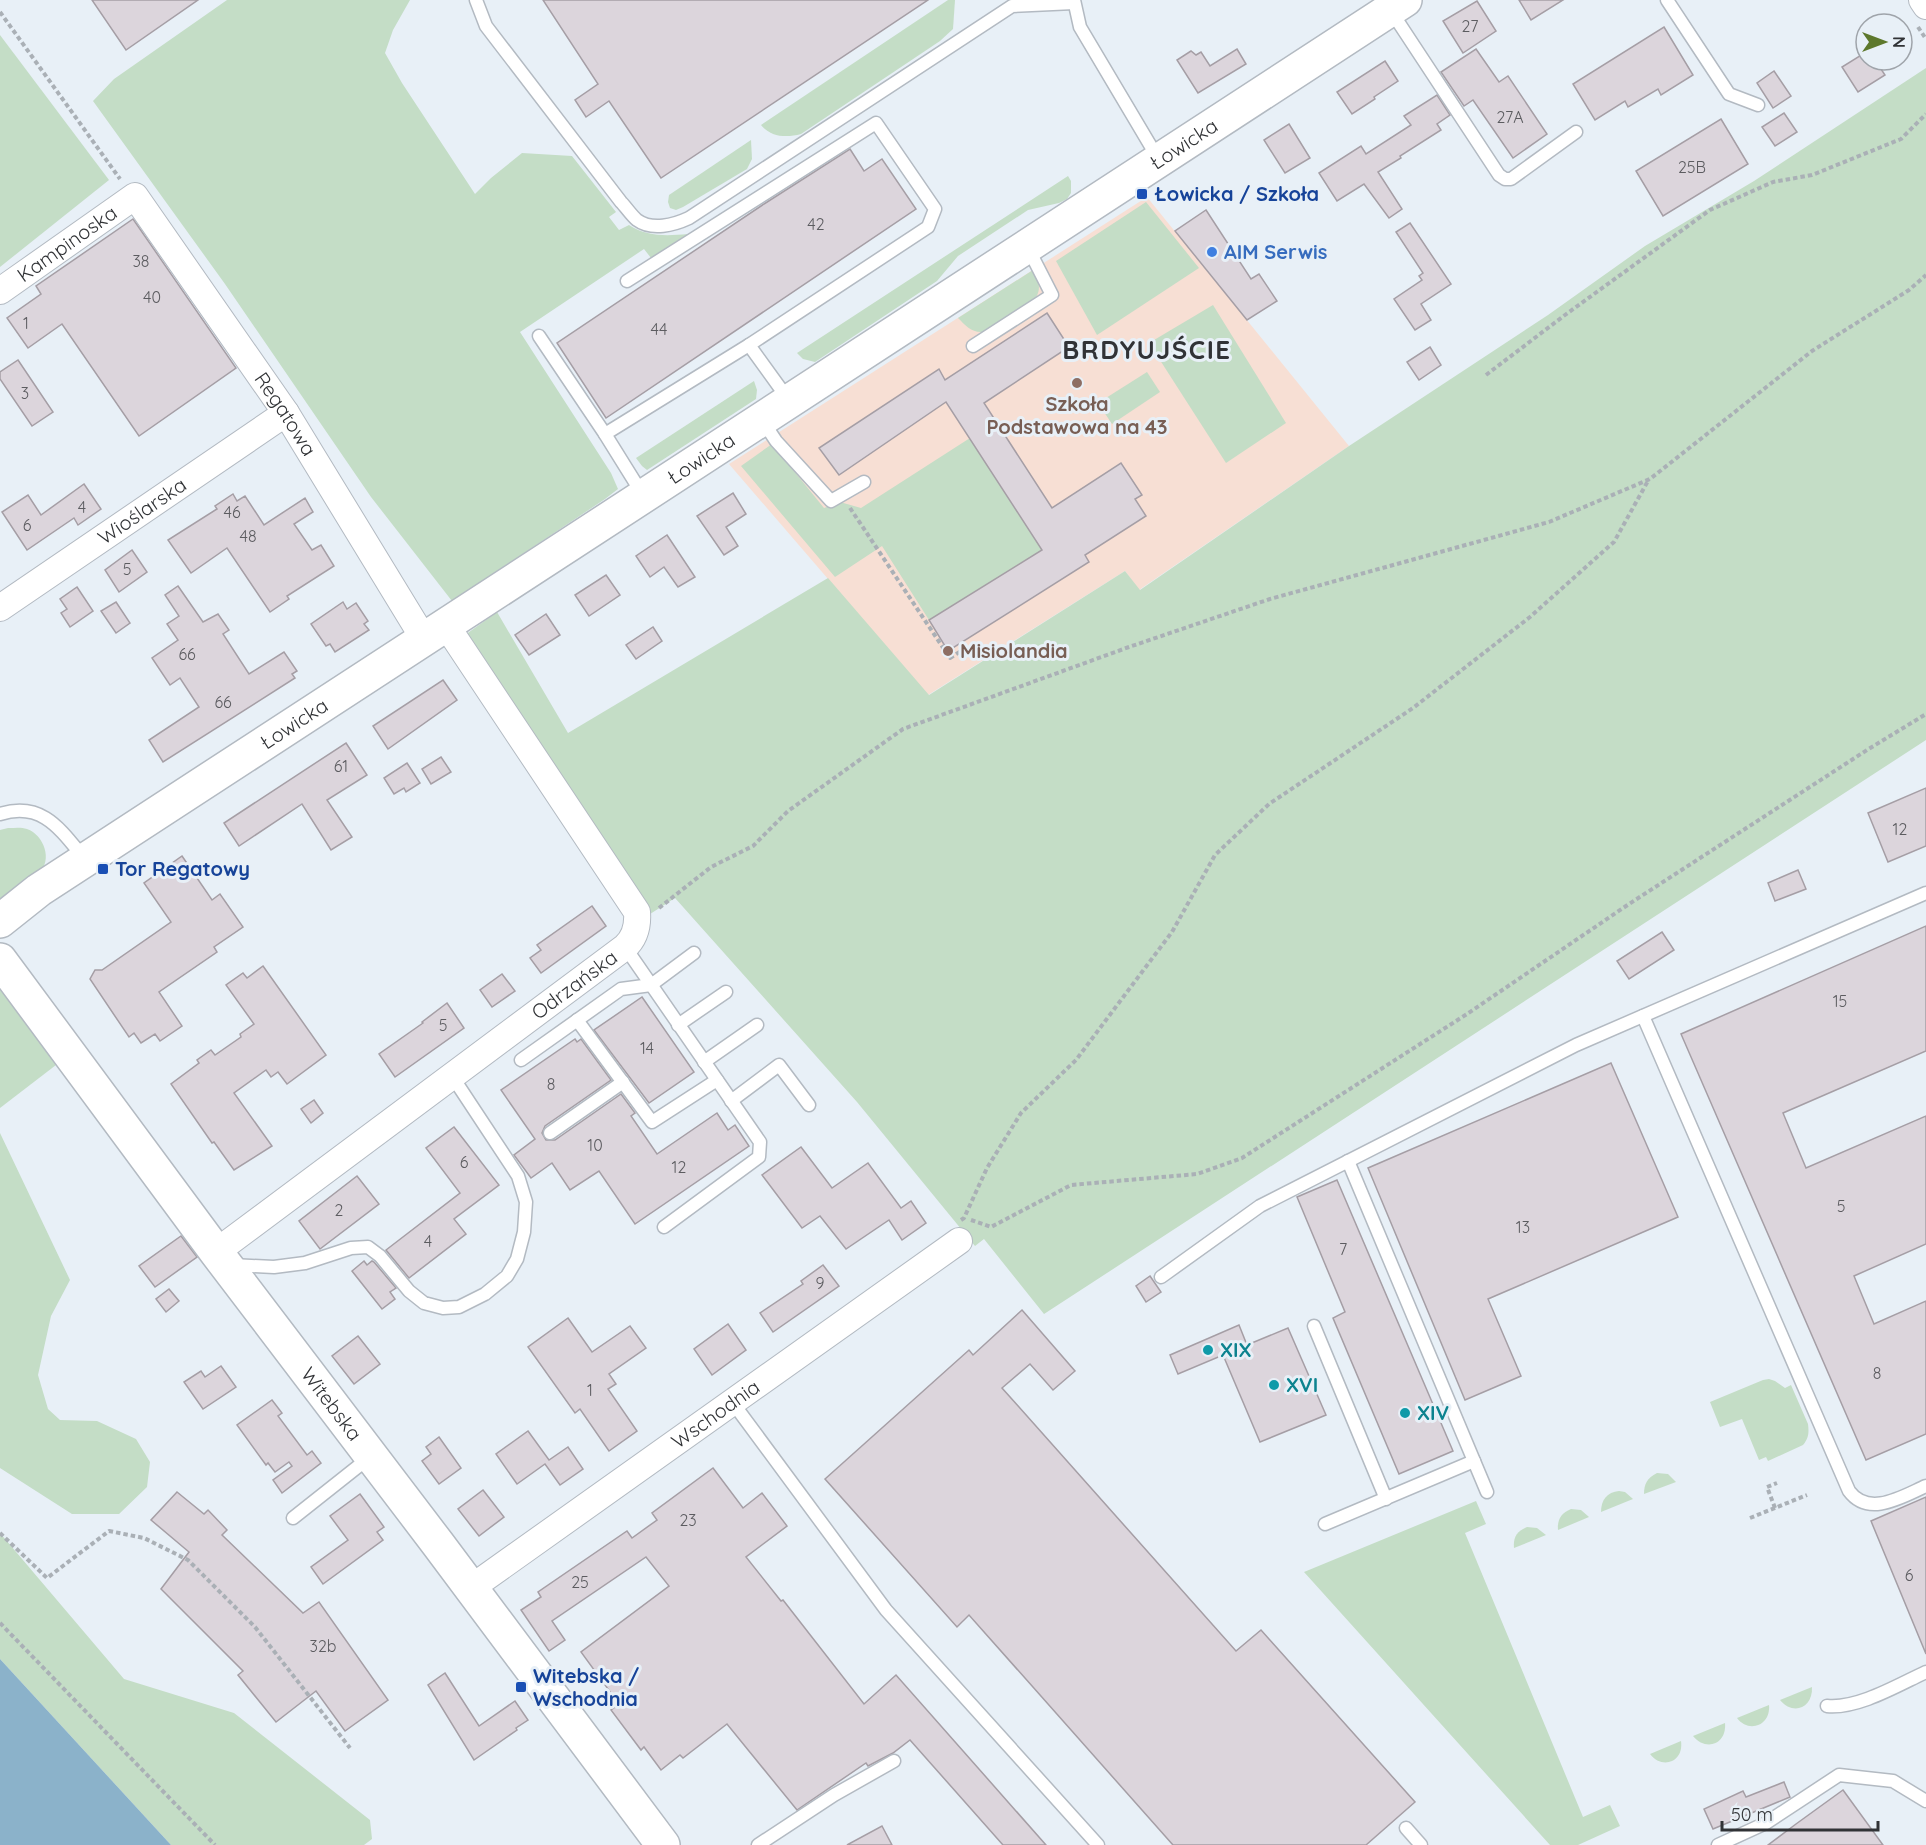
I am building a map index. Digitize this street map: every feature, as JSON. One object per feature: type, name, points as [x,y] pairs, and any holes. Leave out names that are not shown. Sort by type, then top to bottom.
[{"type":"street","points":[[1922,0],[1926,6]]},
{"type":"street","name":"Łowicka","points":[[0,921],[39,890],[1397,5]]},
{"type":"street","name":"Kampinoska","points":[[0,291],[135,196]]},
{"type":"street","name":"Regatowa","points":[[135,196],[435,632]]},
{"type":"street","name":"Wioślarska","points":[[0,608],[286,414]]},
{"type":"street","points":[[435,632],[637,912],[638,923]]},
{"type":"street","name":"Odrzańska","points":[[221,1258],[452,1076],[625,947],[633,937],[638,923]]},
{"type":"street","name":"Witebska","points":[[0,960],[663,1845]]},
{"type":"street","name":"Wschodnia","points":[[471,1588],[733,1403],[960,1227]]},
{"type":"lane","points":[[476,0],[486,26],[621,201],[638,221],[657,226],[675,225],[689,218],[1012,6],[1074,1],[1080,27],[1159,161]]},
{"type":"lane","points":[[1667,0],[1730,94],[1758,105]]},
{"type":"lane","points":[[1397,5],[1499,175],[1510,179],[1576,132]]},
{"type":"lane","points":[[605,434],[749,345],[928,227],[935,209],[876,123],[627,281]]},
{"type":"lane","points":[[973,346],[1052,295],[1027,247]]},
{"type":"lane","points":[[539,336],[605,434],[643,496]]},
{"type":"lane","points":[[749,345],[789,400]]},
{"type":"lane","points":[[761,419],[776,441],[831,501],[864,482]]},
{"type":"lane","points":[[0,814],[13,810],[36,813],[57,825],[86,860]]},
{"type":"lane","points":[[1161,1277],[1260,1206],[1576,1045],[1926,893]]},
{"type":"lane","points":[[625,947],[760,1142],[759,1157],[664,1227]]},
{"type":"lane","points":[[521,1060],[621,989],[651,985],[694,953]]},
{"type":"lane","points":[[678,1025],[726,992]]},
{"type":"lane","points":[[1643,1016],[1849,1491],[1853,1497],[1864,1503],[1876,1505],[1890,1502],[1926,1486]]},
{"type":"lane","points":[[577,1020],[652,1122],[717,1080]]},
{"type":"lane","points":[[704,1062],[757,1025]]},
{"type":"lane","points":[[731,1101],[779,1065],[809,1105]]},
{"type":"lane","points":[[221,1258],[274,1267],[317,1260],[351,1248],[368,1247],[380,1256],[409,1292],[424,1303],[443,1308],[459,1307],[486,1294],[507,1276],[517,1259],[524,1232],[526,1202],[518,1176],[452,1076]]},
{"type":"lane","points":[[550,1133],[623,1082]]},
{"type":"lane","points":[[1348,1161],[1487,1492]]},
{"type":"lane","points":[[1314,1326],[1386,1499]]},
{"type":"lane","points":[[733,1403],[886,1610],[1098,1845]]},
{"type":"lane","points":[[293,1518],[371,1456]]},
{"type":"lane","points":[[1325,1524],[1474,1461]]},
{"type":"lane","points":[[1827,1706],[1841,1707],[1854,1704],[1926,1672]]},
{"type":"lane","points":[[758,1845],[834,1795],[894,1761]]},
{"type":"lane","points":[[1718,1845],[1766,1823],[1839,1775],[1893,1781],[1926,1801]]},
{"type":"lane","points":[[1406,1828],[1420,1845]]},
{"type":"path","points":[[0,12],[114,173],[135,196]]},
{"type":"path","points":[[1486,375],[1710,210],[1773,182],[1812,176],[1902,139],[1926,114]]},
{"type":"path","points":[[638,923],[675,897],[711,867],[753,846],[788,811],[903,729],[1129,646],[1270,599],[1549,522],[1650,479],[1812,351],[1909,290],[1926,275]]},
{"type":"path","points":[[1650,479],[1614,542],[1530,617],[1413,708],[1269,804],[1215,855],[1172,932],[1076,1060],[1021,1113],[987,1167],[960,1227],[991,1227],[1071,1185],[1197,1174],[1242,1158],[1467,1014],[1629,904],[1926,714]]},
{"type":"path","points":[[847,503],[950,658],[961,651]]},
{"type":"path","points":[[1775,1508],[1767,1487],[1777,1483]]},
{"type":"path","points":[[1750,1518],[1807,1495]]},
{"type":"path","points":[[0,1533],[47,1578],[109,1531],[144,1538],[188,1560],[255,1626],[350,1748]]},
{"type":"path","points":[[0,1623],[215,1845]]},
{"type":"shaded area","name":"Szkoła Podstawowa na 43","points":[[1147,197],[1349,446],[1139,590],[1125,571],[928,695],[729,464]]},
{"type":"green space","points":[[227,0],[410,0],[393,30],[385,53],[402,83],[475,194],[522,153],[572,156],[616,212],[609,217],[619,230],[629,225],[650,234],[688,234],[651,258],[644,249],[520,332],[611,473],[618,489],[452,601],[371,497],[225,284],[93,101],[114,79]]},
{"type":"green space","points":[[948,0],[955,0],[953,29],[940,41],[801,134],[779,136],[769,132],[761,125]]},
{"type":"green space","points":[[0,35],[109,180],[0,267]]},
{"type":"green space","points":[[1926,68],[1926,740],[1044,1314],[984,1239],[975,1246],[857,1102],[675,898],[647,916],[644,899],[465,635],[497,612],[568,733],[828,578],[929,695],[1125,571],[1140,590],[1349,446],[1548,315],[1645,246],[1754,181]]},
{"type":"green space","points":[[751,140],[752,159],[747,169],[683,207],[676,210],[670,208],[669,195]]},
{"type":"green space","points":[[1068,176],[1071,181],[1071,193],[1067,199],[1028,210],[958,256],[937,281],[815,362],[803,359],[797,353]]},
{"type":"green space","points":[[1146,202],[1199,268],[1097,335],[1056,261]]},
{"type":"green space","points":[[1033,270],[1038,280],[1038,294],[1022,310],[985,332],[977,332],[968,328],[958,318]]},
{"type":"green space","points":[[1213,305],[1286,423],[1226,463],[1149,343]]},
{"type":"green space","points":[[1147,372],[1160,392],[1112,424],[1098,403]]},
{"type":"green space","points":[[754,381],[757,390],[756,399],[647,470],[636,458]]},
{"type":"green space","points":[[970,438],[1042,550],[929,620],[882,546],[835,577],[741,466],[772,444],[824,508],[840,502],[861,508]]},
{"type":"green space","points":[[27,829],[33,832],[42,842],[46,855],[43,868],[35,877],[0,901],[0,830]]},
{"type":"green space","points":[[0,987],[56,1065],[0,1108]]},
{"type":"green space","points":[[0,1133],[70,1280],[51,1316],[38,1375],[48,1409],[60,1420],[97,1421],[136,1439],[150,1462],[147,1487],[119,1514],[72,1514],[0,1468]]},
{"type":"green space","points":[[1769,1379],[1785,1388],[1791,1385],[1808,1424],[1808,1430],[1803,1445],[1768,1461],[1766,1457],[1759,1460],[1742,1419],[1720,1427],[1710,1402]]},
{"type":"green space","points":[[1657,1473],[1668,1474],[1676,1482],[1644,1494],[1647,1482]]},
{"type":"green space","points":[[1619,1491],[1625,1492],[1633,1499],[1601,1512],[1606,1497]]},
{"type":"green space","points":[[1476,1501],[1486,1524],[1465,1533],[1583,1817],[1610,1805],[1620,1826],[1578,1845],[1550,1845],[1304,1572]]},
{"type":"green space","points":[[1571,1509],[1581,1510],[1589,1517],[1558,1530],[1560,1517]]},
{"type":"green space","points":[[1527,1527],[1537,1528],[1546,1535],[1514,1548],[1516,1535]]},
{"type":"green space","points":[[0,1533],[124,1679],[234,1713],[370,1820],[372,1839],[364,1845],[171,1845],[0,1659]]},
{"type":"green space","points":[[1812,1687],[1806,1705],[1791,1708],[1780,1700]]},
{"type":"green space","points":[[1769,1705],[1767,1718],[1758,1725],[1747,1726],[1737,1718]]},
{"type":"green space","points":[[1725,1723],[1723,1736],[1715,1743],[1704,1744],[1693,1736]]},
{"type":"green space","points":[[1681,1741],[1681,1748],[1676,1759],[1660,1762],[1650,1754]]},
{"type":"water","points":[[0,1659],[171,1845],[0,1845]]},
{"type":"building","points":[[92,0],[198,0],[126,50]]},
{"type":"building","points":[[543,0],[928,0],[661,178],[609,101],[586,117],[575,100],[598,84]]},
{"type":"building","points":[[1519,0],[1563,0],[1531,20]]},
{"type":"building","points":[[1477,1],[1496,31],[1463,53],[1443,21]]},
{"type":"building","points":[[1664,27],[1693,75],[1661,95],[1658,89],[1628,107],[1625,101],[1595,120],[1573,84]]},
{"type":"building","points":[[1237,49],[1246,64],[1198,93],[1177,60],[1191,51],[1196,55],[1201,52],[1210,66]]},
{"type":"building","points":[[1476,49],[1499,82],[1508,76],[1547,134],[1513,158],[1473,100],[1464,106],[1441,72]]},
{"type":"building","points":[[1854,60],[1854,72],[1883,72],[1885,75],[1858,92],[1842,67]]},
{"type":"building","points":[[1385,61],[1398,81],[1352,114],[1337,92]]},
{"type":"building","points":[[1774,71],[1791,96],[1773,108],[1757,83]]},
{"type":"building","points":[[1437,95],[1450,115],[1437,124],[1441,130],[1378,172],[1402,209],[1389,218],[1364,184],[1337,201],[1319,173],[1361,146],[1366,154],[1411,125],[1404,116]]},
{"type":"building","points":[[1784,113],[1797,132],[1775,146],[1762,127]]},
{"type":"building","points":[[1721,119],[1748,164],[1663,216],[1636,171]]},
{"type":"building","points":[[1289,124],[1310,158],[1285,173],[1264,140]]},
{"type":"building","points":[[850,149],[864,171],[882,159],[916,209],[606,418],[557,343]]},
{"type":"building","name":"AIM Serwis","points":[[1206,210],[1251,279],[1259,274],[1277,301],[1247,320],[1175,231]]},
{"type":"building","points":[[133,219],[236,368],[139,436],[62,324],[28,348],[7,318],[41,294],[36,286]]},
{"type":"building","points":[[1410,223],[1451,284],[1421,304],[1431,320],[1415,330],[1394,299],[1422,280],[1419,276],[1423,273],[1396,232]]},
{"type":"building","points":[[1047,313],[1069,347],[984,403],[1052,508],[1121,463],[1142,495],[1135,499],[1146,516],[1085,555],[1089,562],[948,651],[929,620],[1042,550],[946,402],[839,475],[819,448],[939,369],[945,380]]},
{"type":"building","points":[[1430,347],[1441,365],[1419,380],[1407,362]]},
{"type":"building","points":[[18,360],[53,412],[32,426],[0,379],[0,372]]},
{"type":"building","points":[[84,484],[101,509],[78,525],[74,518],[27,550],[2,512],[28,495],[41,515]]},
{"type":"building","points":[[733,493],[746,514],[726,527],[738,546],[724,555],[697,516]]},
{"type":"building","points":[[233,494],[237,501],[245,496],[264,525],[305,498],[313,512],[294,524],[312,550],[321,545],[334,566],[287,596],[289,599],[270,612],[227,548],[191,573],[168,540],[217,509],[215,506]]},
{"type":"building","points":[[667,535],[695,577],[678,587],[664,567],[650,577],[636,556]]},
{"type":"building","points":[[132,550],[147,572],[119,592],[105,570]]},
{"type":"building","points":[[606,575],[620,595],[589,616],[575,595]]},
{"type":"building","points":[[178,586],[203,622],[218,614],[229,630],[223,634],[249,674],[284,652],[297,671],[292,674],[295,678],[163,762],[149,740],[199,707],[180,678],[170,685],[152,658],[178,640],[167,624],[179,616],[165,595]]},
{"type":"building","points":[[77,587],[93,611],[70,627],[61,613],[67,609],[60,599]]},
{"type":"building","points":[[116,602],[130,623],[116,633],[101,611]]},
{"type":"building","points":[[343,602],[347,609],[356,603],[368,621],[364,624],[369,630],[335,652],[330,644],[326,646],[311,624]]},
{"type":"building","points":[[546,614],[560,635],[529,655],[515,635]]},
{"type":"building","points":[[653,627],[662,641],[636,659],[626,645]]},
{"type":"building","points":[[443,680],[457,700],[388,749],[373,726]]},
{"type":"building","points":[[346,743],[367,775],[327,800],[352,837],[331,850],[302,804],[239,846],[224,823]]},
{"type":"building","points":[[441,757],[451,772],[431,784],[422,769]]},
{"type":"building","points":[[407,763],[420,783],[406,792],[404,788],[394,794],[384,778]]},
{"type":"building","points":[[1926,788],[1926,846],[1888,862],[1868,813]]},
{"type":"building","points":[[182,856],[212,900],[220,894],[243,927],[214,947],[217,952],[159,992],[182,1026],[160,1041],[155,1034],[141,1043],[134,1033],[129,1037],[90,979],[95,970],[102,970],[171,922],[144,883]]},
{"type":"building","points":[[1798,870],[1806,889],[1775,901],[1768,883]]},
{"type":"building","points":[[592,906],[606,926],[541,973],[530,958],[541,950],[537,945]]},
{"type":"building","points":[[1926,926],[1926,1051],[1783,1113],[1806,1168],[1926,1116],[1926,1244],[1854,1276],[1874,1324],[1926,1301],[1926,1434],[1866,1460],[1681,1034]]},
{"type":"building","points":[[1662,932],[1674,950],[1629,979],[1617,961]]},
{"type":"building","points":[[263,966],[326,1055],[287,1084],[278,1072],[271,1077],[266,1070],[234,1093],[272,1146],[234,1170],[171,1084],[199,1063],[197,1060],[211,1050],[215,1055],[241,1037],[240,1034],[254,1024],[226,985],[243,973],[247,978]]},
{"type":"building","points":[[502,974],[515,991],[492,1007],[480,990]]},
{"type":"building","points":[[642,997],[694,1072],[649,1103],[594,1030]]},
{"type":"building","points":[[447,1003],[464,1028],[395,1077],[379,1054]]},
{"type":"building","points":[[575,1039],[577,1042],[581,1039],[611,1080],[545,1126],[542,1133],[546,1140],[555,1140],[621,1094],[635,1113],[631,1116],[657,1154],[717,1113],[728,1130],[735,1125],[749,1146],[635,1224],[599,1171],[570,1190],[552,1163],[531,1178],[514,1155],[535,1139],[501,1090]]},
{"type":"building","points":[[1611,1063],[1678,1217],[1488,1299],[1521,1376],[1465,1400],[1368,1168]]},
{"type":"building","points":[[314,1100],[323,1113],[311,1123],[301,1109]]},
{"type":"building","points":[[454,1127],[499,1185],[454,1219],[466,1234],[409,1278],[386,1250],[460,1193],[426,1148]]},
{"type":"building","points":[[801,1147],[832,1188],[868,1163],[901,1208],[911,1201],[926,1223],[902,1240],[889,1220],[846,1249],[820,1216],[802,1228],[762,1175]]},
{"type":"building","points":[[357,1176],[379,1204],[320,1249],[299,1221]]},
{"type":"building","points":[[1337,1180],[1453,1451],[1399,1474],[1333,1318],[1345,1312],[1297,1197]]},
{"type":"building","points":[[181,1236],[197,1257],[155,1287],[139,1266]]},
{"type":"building","points":[[364,1261],[367,1265],[374,1262],[396,1288],[390,1292],[395,1299],[382,1309],[352,1271]]},
{"type":"building","points":[[823,1265],[839,1286],[773,1332],[760,1313],[803,1284],[801,1281]]},
{"type":"building","points":[[1150,1276],[1161,1292],[1146,1302],[1136,1286]]},
{"type":"building","points":[[169,1289],[179,1301],[166,1312],[156,1299]]},
{"type":"building","points":[[1022,1310],[1075,1371],[1053,1390],[1030,1364],[1002,1388],[1236,1651],[1261,1630],[1415,1802],[1366,1845],[1173,1845],[969,1615],[957,1627],[825,1479],[969,1350],[973,1355]]},
{"type":"building","points":[[568,1318],[592,1352],[630,1326],[646,1348],[609,1374],[616,1384],[608,1389],[637,1431],[609,1451],[580,1409],[575,1413],[528,1347]]},
{"type":"building","points":[[728,1324],[746,1350],[712,1375],[694,1349]]},
{"type":"building","name":"XVI","points":[[1239,1325],[1247,1345],[1288,1328],[1326,1415],[1260,1442],[1223,1355],[1178,1374],[1170,1355]]},
{"type":"building","points":[[358,1336],[380,1364],[354,1384],[332,1356]]},
{"type":"building","points":[[221,1366],[236,1387],[203,1409],[184,1382],[201,1371],[205,1377]]},
{"type":"building","points":[[272,1400],[282,1413],[278,1416],[307,1455],[312,1451],[321,1463],[282,1493],[273,1480],[292,1466],[289,1462],[275,1472],[268,1463],[266,1465],[237,1425]]},
{"type":"building","points":[[528,1431],[549,1460],[568,1447],[583,1469],[560,1485],[545,1464],[517,1484],[496,1454]]},
{"type":"building","points":[[439,1437],[461,1468],[439,1484],[422,1461],[431,1454],[426,1447]]},
{"type":"building","points":[[713,1468],[743,1508],[762,1493],[787,1526],[746,1557],[781,1601],[783,1600],[864,1704],[896,1675],[1046,1845],[1003,1845],[910,1740],[893,1753],[868,1766],[866,1763],[797,1810],[727,1724],[683,1758],[680,1755],[661,1770],[644,1747],[641,1750],[611,1710],[619,1704],[581,1652],[669,1586],[646,1557],[552,1621],[565,1640],[549,1651],[521,1610],[541,1597],[538,1592],[627,1531],[632,1538],[657,1520],[652,1513]]},
{"type":"building","points":[[483,1490],[504,1517],[479,1536],[458,1509]]},
{"type":"building","points":[[177,1492],[204,1514],[208,1510],[227,1530],[222,1535],[303,1613],[319,1602],[388,1700],[345,1731],[316,1691],[276,1722],[238,1675],[243,1671],[161,1589],[189,1552],[151,1520]]},
{"type":"building","points":[[360,1494],[384,1527],[377,1532],[383,1540],[323,1584],[311,1567],[348,1540],[330,1516]]},
{"type":"building","points":[[1926,1497],[1926,1654],[1871,1521]]},
{"type":"building","points":[[445,1673],[479,1726],[515,1701],[528,1720],[474,1760],[428,1685]]},
{"type":"building","points":[[1784,1782],[1790,1797],[1713,1829],[1704,1809],[1743,1791],[1746,1797]]},
{"type":"building","points":[[1843,1790],[1883,1845],[1768,1845],[1796,1824]]},
{"type":"building","points":[[882,1826],[892,1845],[847,1845]]},
{"type":"place","name":"Łowicka / Szkoła","points":[[1142,194]]},
{"type":"place","name":"AIM Serwis","points":[[1212,252]]},
{"type":"place","name":"Szkoła Podstawowa na 43","points":[[1077,383]]},
{"type":"place","name":"Misiolandia","points":[[948,651]]},
{"type":"place","name":"Tor Regatowy","points":[[103,869]]},
{"type":"place","name":"XIX","points":[[1208,1350]]},
{"type":"place","name":"XVI","points":[[1274,1385]]},
{"type":"place","name":"XIV","points":[[1405,1413]]},
{"type":"place","name":"Witebska / Wschodnia","points":[[521,1687]]},
{"type":"district","name":"BRDYUJŚCIE","points":[[1147,350]]}]
